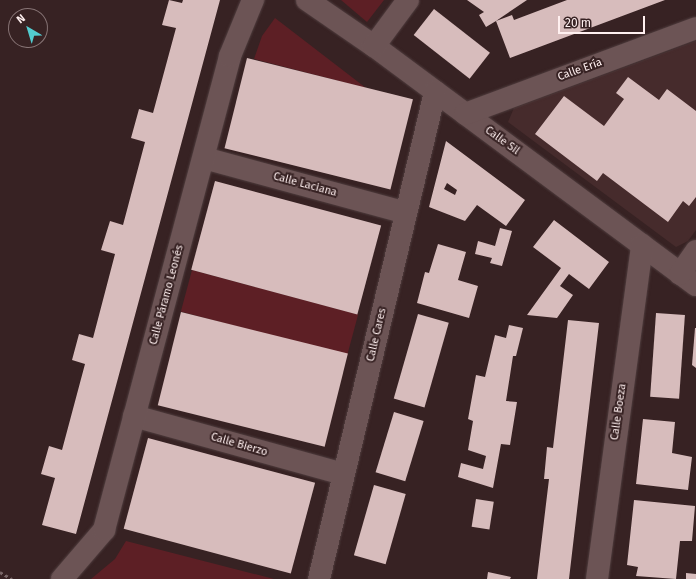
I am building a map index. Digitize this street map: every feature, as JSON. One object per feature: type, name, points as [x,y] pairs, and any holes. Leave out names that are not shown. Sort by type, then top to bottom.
[{"type":"street","name":"Calle Páramo Leonés","points":[[62,579],[104,530],[230,56],[253,0]]},
{"type":"street","name":"Calle Sil","points":[[307,0],[374,46],[688,279]]},
{"type":"street","points":[[374,46],[408,0]]},
{"type":"street","name":"Calle Ería","points":[[465,114],[696,28]]},
{"type":"street","name":"Calle Cares","points":[[319,579],[435,92]]},
{"type":"street","name":"Calle Laciana","points":[[204,158],[406,213]]},
{"type":"street","name":"Calle Boeza","points":[[597,579],[642,246]]},
{"type":"street","points":[[688,279],[696,251]]},
{"type":"street","name":"Calle Bierzo","points":[[134,416],[343,474]]},
{"type":"path","points":[[0,572],[12,579]]},
{"type":"shaded area","points":[[341,0],[384,0],[367,22]]},
{"type":"shaded area","points":[[275,18],[366,88],[254,59],[262,36]]},
{"type":"shaded area","points":[[696,41],[696,230],[688,241],[676,247],[508,122],[514,108]]},
{"type":"shaded area","points":[[192,270],[358,315],[347,356],[181,312]]},
{"type":"shaded area","points":[[126,541],[274,579],[91,579],[115,559]]},
{"type":"building","points":[[169,0],[182,3],[183,0],[220,0],[76,534],[42,525],[55,478],[41,474],[49,446],[62,450],[85,364],[72,360],[79,334],[93,338],[115,254],[101,250],[110,221],[123,225],[145,142],[131,138],[139,109],[153,113],[176,28],[162,25]]},
{"type":"building","points":[[467,0],[527,0],[486,27],[479,15],[484,12]]},
{"type":"building","points":[[567,0],[665,0],[510,58],[496,21],[512,15],[514,20]]},
{"type":"building","points":[[434,9],[490,53],[470,79],[414,35]]},
{"type":"building","points":[[247,58],[413,99],[390,190],[225,148]]},
{"type":"building","points":[[628,77],[659,100],[667,89],[696,111],[696,197],[689,206],[683,201],[668,222],[603,173],[597,181],[535,134],[564,96],[604,126],[624,99],[616,93]]},
{"type":"building","points":[[446,141],[525,200],[506,226],[477,205],[465,221],[429,207]],"holes":[[[447,183],[457,190],[455,195],[444,189]]]},
{"type":"building","points":[[215,181],[381,226],[357,314],[191,270]]},
{"type":"building","points":[[554,220],[609,262],[589,289],[569,274],[560,286],[573,295],[557,318],[527,315],[561,268],[533,247]]},
{"type":"building","points":[[500,228],[512,231],[502,266],[490,263],[492,258],[475,254],[478,241],[495,246]]},
{"type":"building","points":[[438,244],[466,252],[458,280],[478,286],[469,318],[417,303],[425,272],[429,273]]},
{"type":"building","points":[[181,312],[348,354],[325,447],[158,405]]},
{"type":"building","points":[[656,313],[685,315],[679,399],[650,397]]},
{"type":"building","points":[[418,314],[449,323],[425,407],[394,399]]},
{"type":"building","points":[[568,320],[599,323],[569,579],[537,579],[549,479],[544,479],[547,447],[553,448]]},
{"type":"building","points":[[509,325],[523,328],[516,356],[513,356],[506,401],[517,402],[510,445],[501,444],[493,488],[458,477],[461,463],[483,469],[486,456],[468,450],[473,421],[468,419],[476,375],[485,377],[495,335],[506,338]]},
{"type":"building","points":[[696,328],[696,368],[692,365]]},
{"type":"building","points":[[394,412],[424,421],[405,481],[376,472]]},
{"type":"building","points":[[643,419],[675,422],[672,453],[692,457],[688,490],[636,484]]},
{"type":"building","points":[[148,438],[315,483],[291,574],[124,529]]},
{"type":"building","points":[[374,485],[406,494],[386,564],[354,555]]},
{"type":"building","points":[[476,499],[494,502],[489,529],[472,527]]},
{"type":"building","points":[[634,500],[695,506],[692,541],[680,541],[676,579],[636,576],[638,567],[627,565]]},
{"type":"building","points":[[488,572],[511,577],[510,579],[487,579]]},
{"type":"building","points":[[686,573],[696,574],[696,579],[686,579]]}]
